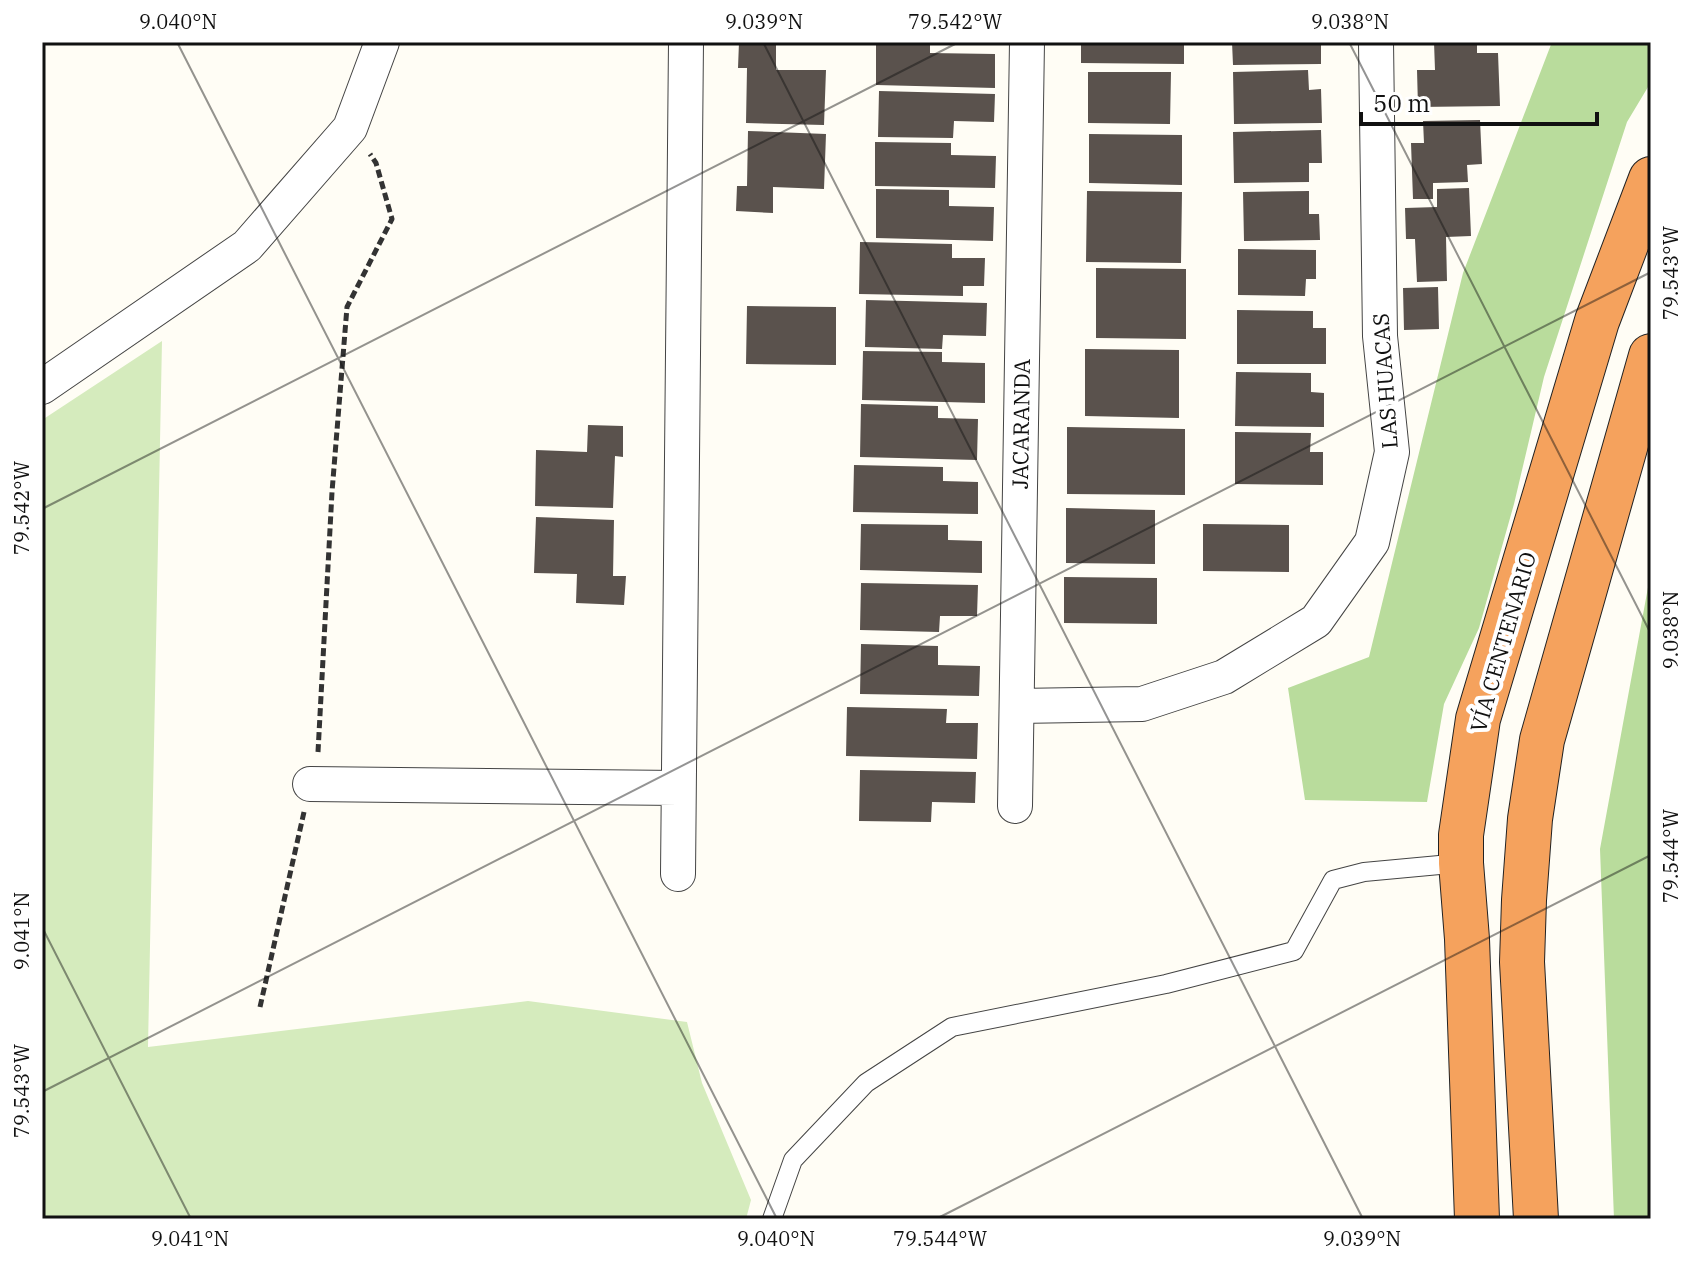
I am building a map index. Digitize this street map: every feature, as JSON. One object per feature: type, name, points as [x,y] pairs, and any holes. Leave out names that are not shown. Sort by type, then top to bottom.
[{"type":"highway","name":"VÍA CENTENARIO","points":[[1477,1219],[1461,835],[1478,719],[1597,321],[1651,179]]},
{"type":"highway","points":[[1536,1219],[1522,962],[1530,819],[1542,740],[1651,356]]},
{"type":"street","points":[[42,387],[247,246],[350,128],[382,42]]},
{"type":"street","points":[[678,874],[686,42]]},
{"type":"street","name":"JACARANDA","points":[[1015,806],[1027,42]]},
{"type":"street","name":"LAS HUACAS","points":[[1017,706],[1142,704],[1224,677],[1316,621],[1372,542],[1392,452],[1380,336],[1376,42]]},
{"type":"street","points":[[310,784],[678,788]]},
{"type":"lane","points":[[772,1219],[793,1160],[866,1083],[952,1027],[1166,984],[1294,951],[1333,880],[1364,872],[1461,863]]},
{"type":"path","points":[[260,1007],[318,754],[332,492],[347,307],[392,219],[376,163],[350,128]]},
{"type":"green space","points":[[1552,42],[1651,42],[1651,82],[1627,122],[1544,377],[1514,504],[1479,628],[1444,704],[1427,802],[1305,800],[1288,688],[1369,657],[1463,273]]},
{"type":"green space","points":[[162,341],[148,1047],[528,1001],[687,1022],[702,1083],[751,1200],[746,1219],[42,1219],[42,420]]},
{"type":"green space","points":[[1651,571],[1651,1219],[1614,1219],[1600,849]]},
{"type":"building","points":[[739,42],[776,44],[776,70],[826,70],[824,125],[746,123],[747,68],[738,68]]},
{"type":"building","points":[[876,42],[930,42],[930,53],[995,54],[995,88],[876,85]]},
{"type":"building","points":[[1081,42],[1184,42],[1184,64],[1081,63]]},
{"type":"building","points":[[1232,42],[1321,42],[1321,64],[1233,65]]},
{"type":"building","points":[[1434,42],[1477,42],[1477,53],[1498,53],[1500,106],[1418,107],[1417,70],[1435,70]]},
{"type":"building","points":[[1308,70],[1309,90],[1321,89],[1322,123],[1234,124],[1233,72]]},
{"type":"building","points":[[1088,72],[1171,72],[1170,124],[1088,123]]},
{"type":"building","points":[[879,91],[995,94],[994,122],[954,121],[953,138],[878,137]]},
{"type":"building","points":[[1480,120],[1482,164],[1467,165],[1468,182],[1433,183],[1433,199],[1413,199],[1411,143],[1424,143],[1423,121]]},
{"type":"building","points":[[1321,130],[1322,163],[1309,163],[1309,182],[1234,183],[1233,132]]},
{"type":"building","points":[[748,131],[826,134],[824,189],[773,187],[773,213],[736,211],[737,186],[747,186]]},
{"type":"building","points":[[1089,134],[1182,135],[1182,185],[1089,183]]},
{"type":"building","points":[[875,142],[951,143],[951,155],[996,156],[995,188],[875,186]]},
{"type":"building","points":[[1469,188],[1471,236],[1446,237],[1447,281],[1417,282],[1415,239],[1406,239],[1405,208],[1437,207],[1437,189]]},
{"type":"building","points":[[876,189],[949,190],[949,206],[994,207],[993,241],[876,238]]},
{"type":"building","points":[[1087,191],[1182,192],[1181,263],[1086,262]]},
{"type":"building","points":[[1309,191],[1309,214],[1319,214],[1320,240],[1244,241],[1243,192]]},
{"type":"building","points":[[860,242],[952,244],[952,258],[985,258],[984,286],[963,286],[963,296],[859,294]]},
{"type":"building","points":[[1238,249],[1316,250],[1316,279],[1306,279],[1305,296],[1238,295]]},
{"type":"building","points":[[1096,268],[1186,269],[1186,339],[1096,338]]},
{"type":"building","points":[[1438,287],[1439,329],[1404,330],[1403,288]]},
{"type":"building","points":[[866,300],[987,303],[986,336],[943,335],[942,349],[865,347]]},
{"type":"building","points":[[747,306],[836,307],[836,365],[746,364]]},
{"type":"building","points":[[1237,310],[1313,311],[1313,328],[1326,328],[1326,364],[1237,364]]},
{"type":"building","points":[[1085,349],[1179,350],[1179,418],[1085,416]]},
{"type":"building","points":[[863,351],[942,352],[942,362],[985,363],[985,403],[862,400]]},
{"type":"building","points":[[1236,372],[1311,373],[1311,392],[1324,393],[1324,427],[1235,426]]},
{"type":"building","points":[[861,404],[938,406],[938,418],[978,419],[977,460],[860,457]]},
{"type":"building","points":[[588,425],[623,426],[623,457],[615,456],[613,508],[535,506],[536,450],[587,452]]},
{"type":"building","points":[[1067,427],[1185,429],[1185,495],[1067,494]]},
{"type":"building","points":[[1235,432],[1311,433],[1310,452],[1323,452],[1323,485],[1235,484]]},
{"type":"building","points":[[854,465],[943,467],[943,481],[978,482],[978,514],[853,512]]},
{"type":"building","points":[[1066,508],[1155,510],[1155,564],[1066,563]]},
{"type":"building","points":[[536,517],[614,520],[613,576],[626,576],[624,605],[576,603],[577,574],[534,573]]},
{"type":"building","points":[[861,524],[948,525],[948,540],[982,541],[982,573],[860,570]]},
{"type":"building","points":[[1203,524],[1289,525],[1289,572],[1203,571]]},
{"type":"building","points":[[1064,577],[1157,578],[1157,624],[1064,623]]},
{"type":"building","points":[[861,583],[978,585],[977,616],[940,616],[939,632],[860,630]]},
{"type":"building","points":[[861,644],[938,646],[938,665],[980,666],[979,696],[860,694]]},
{"type":"building","points":[[847,707],[947,709],[946,723],[978,723],[977,759],[846,756]]},
{"type":"building","points":[[860,770],[976,772],[975,803],[932,802],[931,822],[859,821]]}]
